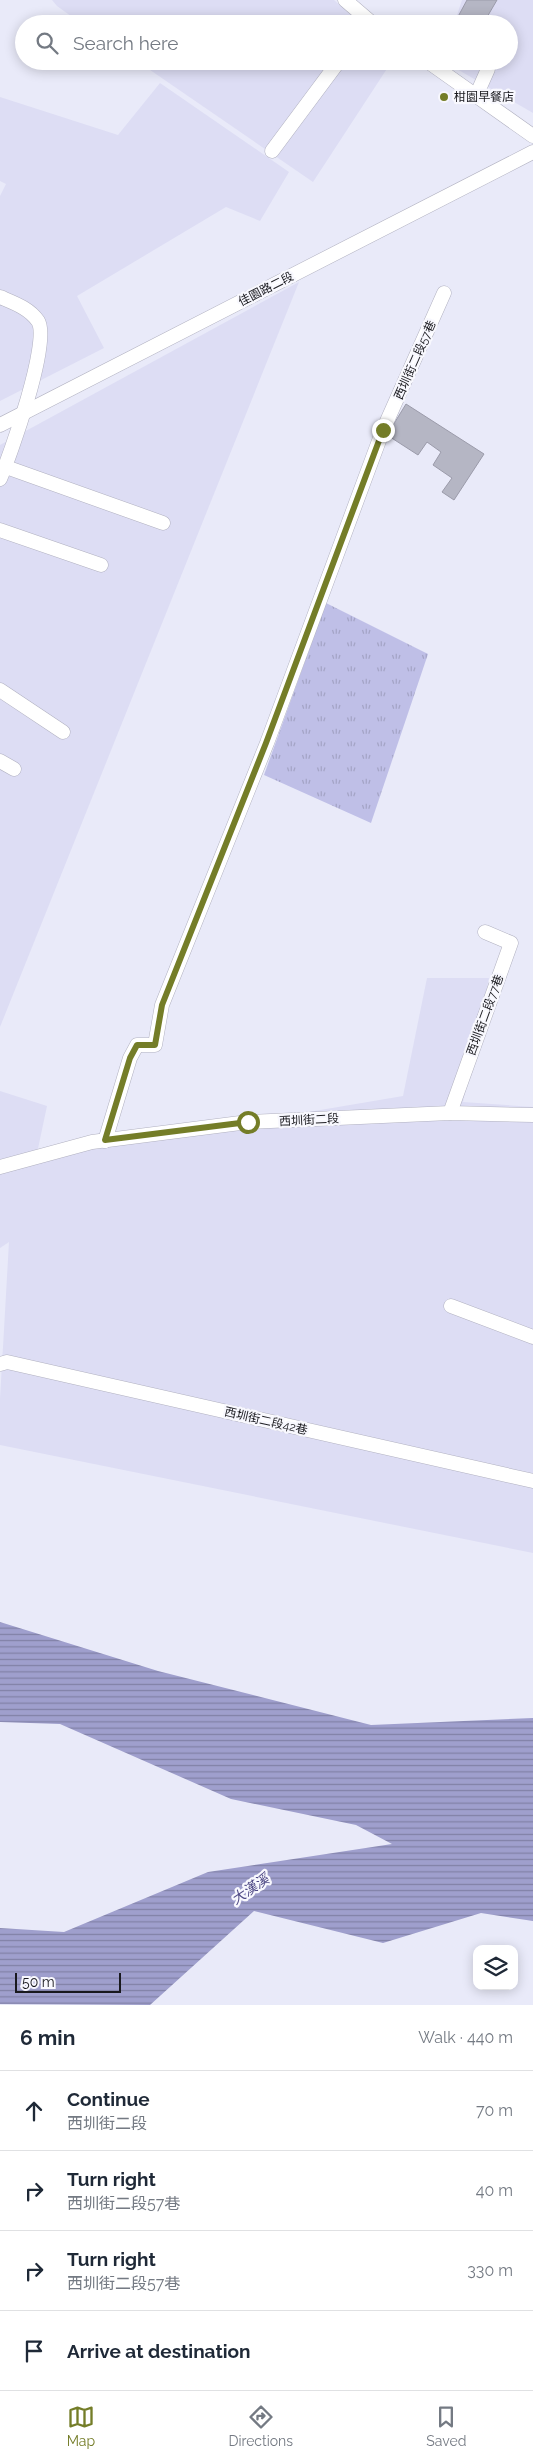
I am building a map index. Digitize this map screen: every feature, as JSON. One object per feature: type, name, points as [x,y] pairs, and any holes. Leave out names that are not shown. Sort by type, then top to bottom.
[{"type":"street","points":[[345,0],[361,15]]},
{"type":"street","points":[[272,151],[332,70]]},
{"type":"street","points":[[440,70],[533,136]]},
{"type":"street","points":[[476,96],[488,70]]},
{"type":"street","name":"佳園路二段","points":[[0,425],[533,152]]},
{"type":"street","name":"西圳街二段57巷","points":[[105,1140],[130,1058],[137,1045],[155,1045],[162,1005],[266,743],[383,430],[444,293]]},
{"type":"street","points":[[0,297],[27,310],[39,323],[41,338],[25,412],[3,473],[163,523]]},
{"type":"street","points":[[0,530],[101,566]]},
{"type":"street","points":[[0,690],[63,732]]},
{"type":"street","points":[[0,761],[14,770]]},
{"type":"street","name":"西圳街二段77巷","points":[[450,1113],[511,943],[485,932]]},
{"type":"street","name":"西圳街二段","points":[[0,1167],[105,1140],[248,1122],[450,1113],[533,1116]]},
{"type":"street","points":[[451,1306],[533,1337]]},
{"type":"street","name":"西圳街二段42巷","points":[[0,1364],[7,1362],[17,1364],[533,1481]]},
{"type":"shaded area","points":[[52,0],[334,0],[351,15],[70,15]]},
{"type":"shaded area","points":[[462,0],[533,0],[533,113],[459,70],[518,70],[518,15],[457,15]]},
{"type":"shaded area","points":[[150,70],[386,70],[313,182]]},
{"type":"shaded area","points":[[160,83],[289,172],[260,221],[226,207],[77,296],[104,348],[0,401],[0,196],[6,184],[0,181],[0,97],[118,135]]},
{"type":"shaded area","points":[[299,282],[0,1027],[0,445]]},
{"type":"shaded area","points":[[427,978],[489,978],[463,1102],[533,1107],[533,1553],[0,1445],[0,1399],[9,1242],[0,1248],[0,1091],[47,1106],[36,1158],[403,1096]]},
{"type":"green space","points":[[326,603],[428,654],[371,823],[264,775]]},
{"type":"water","name":"大漢溪","points":[[0,1622],[158,1671],[371,1725],[533,1718],[533,1921],[481,1913],[383,1943],[254,1911],[150,2005],[0,2004],[0,1928],[64,1932],[208,1872],[392,1844],[356,1825],[231,1799],[60,1724],[0,1722]]},
{"type":"building","points":[[467,0],[497,0],[488,15],[459,15]]},
{"type":"building","points":[[406,404],[484,454],[454,500],[442,492],[452,478],[433,465],[441,452],[427,442],[418,455],[387,435]]},
{"type":"place","name":"柑園早餐店","points":[[444,97]]},
{"type":"route","points":[[248,1122],[105,1140],[130,1058],[137,1045],[155,1045],[162,1005],[266,743],[383,430]]}]
